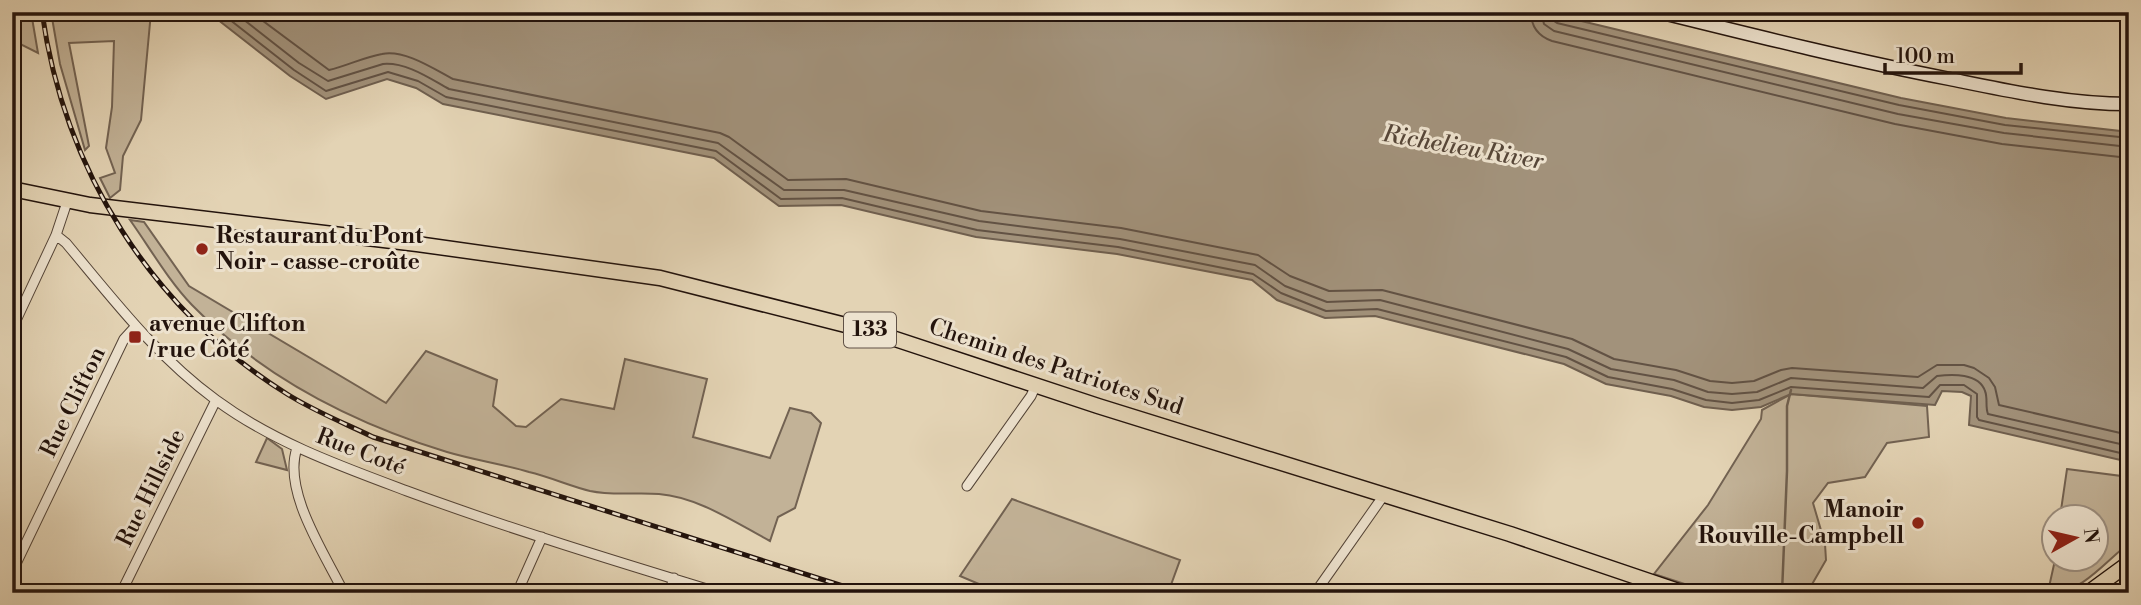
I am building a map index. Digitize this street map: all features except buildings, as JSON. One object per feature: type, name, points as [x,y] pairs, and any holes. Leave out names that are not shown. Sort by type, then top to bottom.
[{"type":"main road","points":[[1659,12],[1824,53],[2026,94],[2081,103],[2129,104]]},
{"type":"main road","name":"133","points":[[12,189],[67,202]]},
{"type":"main road","name":"Chemin des Patriotes Sud","points":[[67,202],[417,244],[675,280],[862,328],[1684,593]]},
{"type":"main road","points":[[2088,593],[2129,564]]},
{"type":"street","points":[[12,329],[56,235],[67,202]]},
{"type":"street","name":"Rue Coté","points":[[56,235],[66,243],[135,327],[163,356],[216,400],[297,448],[444,504],[720,593]]},
{"type":"street","name":"Rue Clifton","points":[[12,572],[124,339],[135,327]]},
{"type":"street","points":[[967,486],[1036,385]]},
{"type":"street","name":"Rue Hillside","points":[[121,593],[216,400]]},
{"type":"street","points":[[297,448],[293,467],[297,490],[344,593]]},
{"type":"street","points":[[1315,593],[1384,495]]},
{"type":"street","points":[[517,593],[542,537]]},
{"type":"street","points":[[669,593],[674,578]]},
{"type":"street","points":[[1638,593],[1645,579]]},
{"type":"shaded area","points":[[12,12],[31,12],[38,53],[12,40]]},
{"type":"shaded area","points":[[51,12],[151,12],[141,120],[123,156],[120,190],[110,198],[100,178],[115,173],[106,148],[112,107],[114,41],[69,43],[89,146],[85,150],[60,64]]},
{"type":"shaded area","points":[[130,220],[144,222],[189,286],[386,403],[426,351],[497,380],[493,406],[516,426],[526,427],[561,399],[614,409],[625,359],[707,379],[693,437],[770,458],[790,408],[811,413],[821,423],[795,508],[778,517],[770,541],[688,500],[659,494],[590,491],[537,474],[447,452],[377,427],[278,375],[219,331],[175,285]]},
{"type":"shaded area","points":[[1791,394],[1927,406],[1929,437],[1887,443],[1865,477],[1828,483],[1813,503],[1825,544],[1826,560],[1807,593],[1712,593],[1654,574],[1708,505],[1761,419],[1762,410]]},
{"type":"shaded area","points":[[267,438],[282,449],[287,470],[256,462]]},
{"type":"shaded area","points":[[2067,469],[2129,477],[2129,546],[2110,560],[2110,504],[2062,504]]},
{"type":"shaded area","points":[[1012,499],[1180,560],[1168,593],[1000,593],[960,576]]},
{"type":"shaded area","points":[[2052,574],[2093,574],[2081,584],[2062,592],[2052,593],[2049,587]]},
{"type":"water","name":"Richelieu River","points":[[208,12],[1544,12],[1901,98],[2006,118],[2129,132],[2129,462],[1969,425],[1971,396],[1962,392],[1942,391],[1935,405],[1791,394],[1761,407],[1732,410],[1704,407],[1671,396],[1606,384],[1564,364],[1375,316],[1325,318],[1277,300],[1252,280],[1117,254],[976,237],[841,205],[779,206],[714,158],[443,104],[416,88],[387,79],[326,99],[290,76]]},
{"type":"waterway","points":[[1782,593],[1787,406],[1791,390]]},
{"type":"railway","points":[[42,12],[53,70],[70,126],[93,180],[122,230],[156,277],[194,321],[238,360],[297,400],[373,437],[865,593]]},
{"type":"place","name":"Restaurant du Pont Noir - casse-croûte","points":[[202,249]]},
{"type":"place","name":"avenue Clifton / rue Côté","points":[[135,337]]},
{"type":"place","name":"Manoir Rouville-Campbell","points":[[1918,523]]}]
